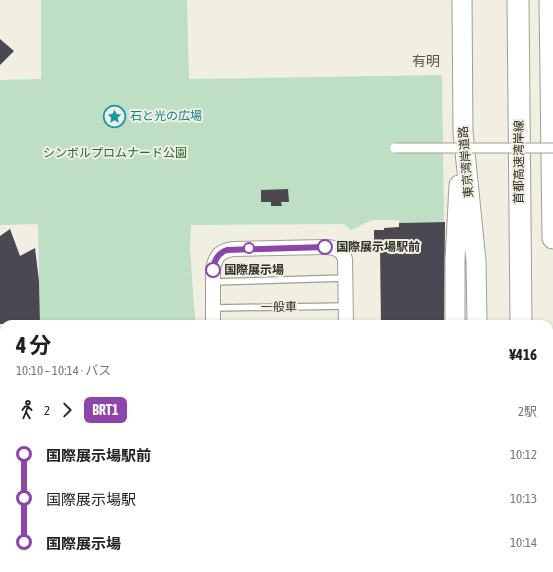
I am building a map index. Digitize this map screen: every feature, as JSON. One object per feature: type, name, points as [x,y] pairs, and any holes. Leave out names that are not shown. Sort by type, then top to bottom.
[{"type":"highway","name":"東京湾岸道路","points":[[462,0],[463,132],[476,260],[477,320]]},
{"type":"highway","points":[[550,0],[553,238]]},
{"type":"highway","name":"首都高速湾岸線","points":[[518,2],[519,320]]},
{"type":"highway","points":[[455,320],[455,260],[463,132]]},
{"type":"street","points":[[395,148],[553,148]]},
{"type":"street","points":[[213,320],[214,263],[219,254],[227,250],[248,248],[330,247],[342,253],[345,259],[346,320]]},
{"type":"lane","points":[[213,282],[345,278]]},
{"type":"lane","name":"一般車","points":[[213,308],[346,306]]},
{"type":"green space","name":"シンボルプロムナード公園","points":[[41,0],[187,0],[189,79],[442,75],[444,222],[399,223],[399,220],[372,220],[351,230],[344,224],[191,225],[190,249],[196,320],[40,320],[38,224],[0,225],[0,80],[41,79]]},
{"type":"building","points":[[0,39],[14,51],[0,65]]},
{"type":"building","points":[[288,189],[289,202],[281,202],[282,206],[271,206],[271,202],[261,202],[261,190]]},
{"type":"building","points":[[445,222],[444,320],[381,320],[380,249],[374,249],[374,230],[399,227],[399,223]]},
{"type":"building","points":[[10,229],[20,256],[35,248],[39,281],[40,320],[0,320],[0,236]]},
{"type":"bus line","name":"BRT1","points":[[213,270],[216,258],[223,251],[227,250],[325,247]]},
{"type":"place","name":"石と光の広場","points":[[114,116]]},
{"type":"place","name":"国際展示場駅前","points":[[325,247]]},
{"type":"place","name":"国際展示場","points":[[213,270]]},
{"type":"district","name":"有明","points":[[426,61]]}]
